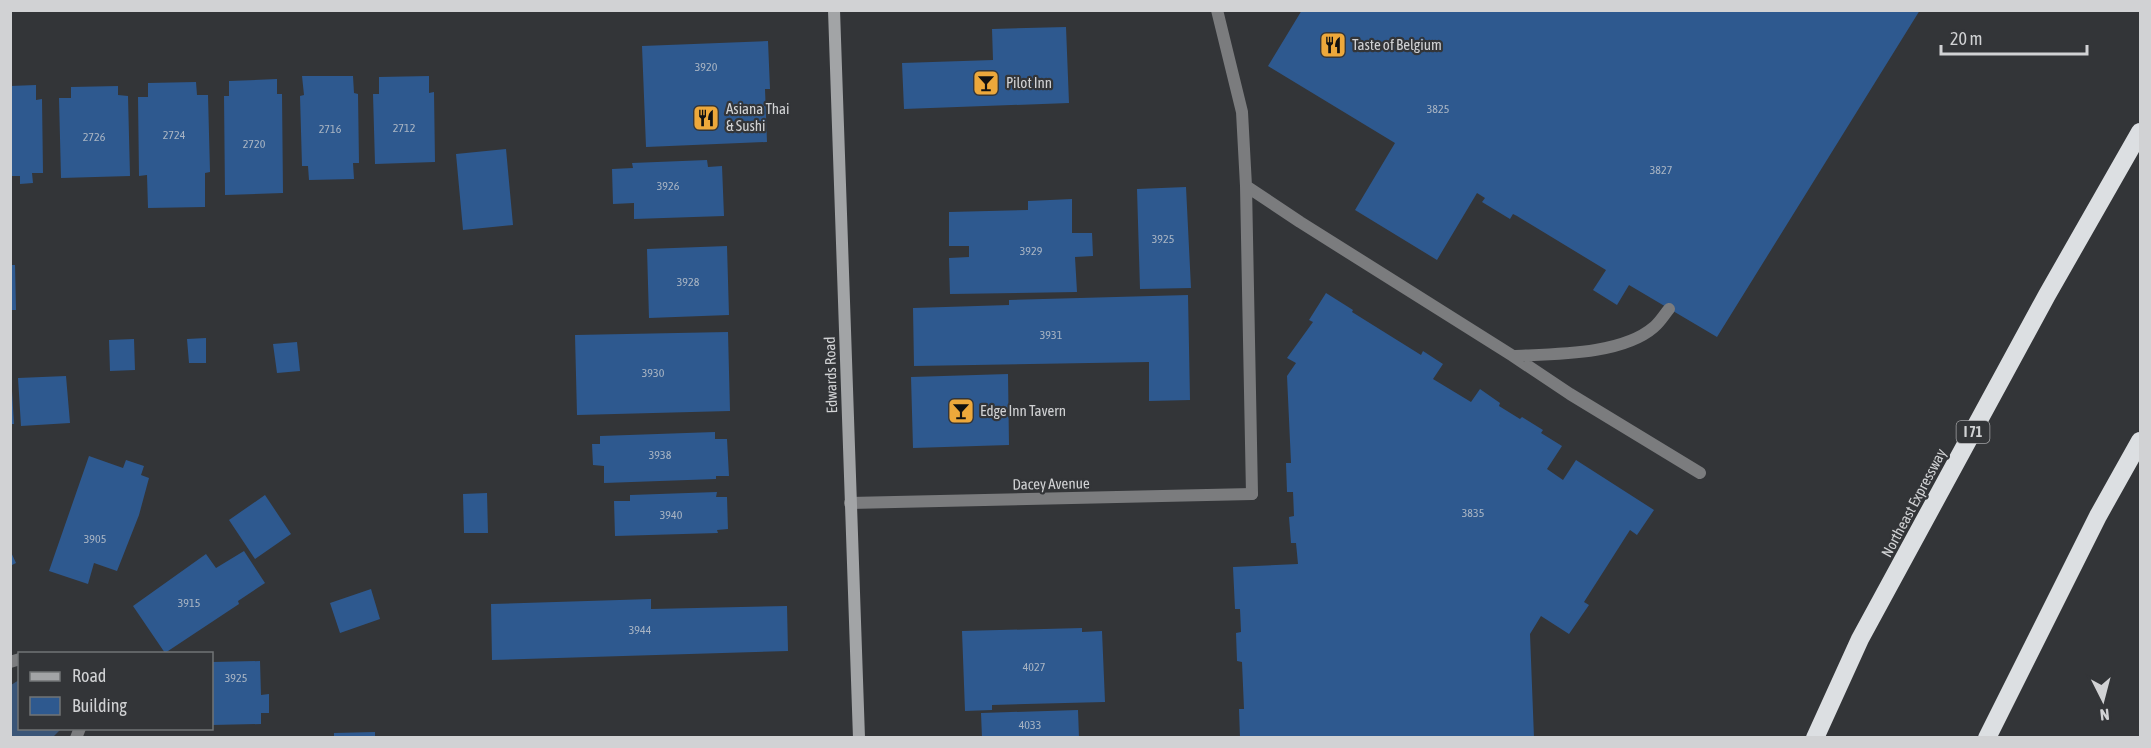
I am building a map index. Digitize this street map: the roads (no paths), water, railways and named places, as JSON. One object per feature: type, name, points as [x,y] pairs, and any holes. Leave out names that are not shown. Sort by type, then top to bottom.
[{"type":"highway","name":"Northeast Expressway","points":[[1815,738],[1860,639],[2047,295],[2140,132]]},
{"type":"highway","points":[[1986,738],[2098,516],[2140,441]]},
{"type":"main road","name":"Edwards Road","points":[[834,10],[858,738]]},
{"type":"street","points":[[1217,10],[1242,112],[1246,186],[1570,394],[1700,473]]},
{"type":"street","name":"Dacey Avenue","points":[[850,503],[1252,494],[1246,186]]},
{"type":"street","points":[[1513,356],[1569,354],[1622,344],[1653,328],[1669,309]]},
{"type":"place","name":"Taste of Belgium","points":[[1333,45]]},
{"type":"place","name":"Pilot Inn","points":[[986,83]]},
{"type":"place","name":"Asiana Thai & Sushi","points":[[706,118]]},
{"type":"place","name":"Edge Inn Tavern","points":[[961,411]]}]
